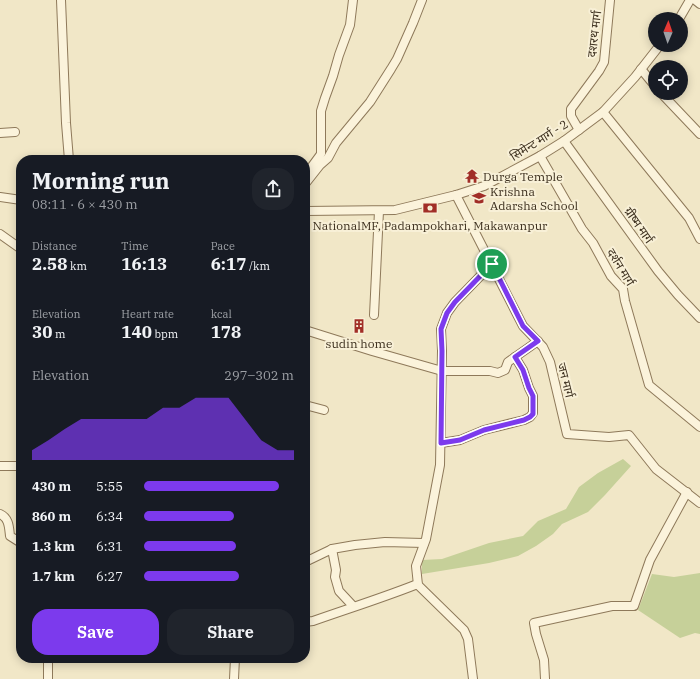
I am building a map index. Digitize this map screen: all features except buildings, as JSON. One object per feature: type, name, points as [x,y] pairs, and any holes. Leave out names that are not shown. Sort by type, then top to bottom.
[{"type":"street","points":[[61,0],[69,155]]},
{"type":"street","points":[[310,169],[321,154],[321,111],[350,25],[353,0]]},
{"type":"street","points":[[310,178],[328,158],[336,143],[370,102],[391,69],[413,23],[422,0]]},
{"type":"street","name":"दशरथ मार्ग","points":[[579,130],[571,116],[571,109],[604,62],[610,0]]},
{"type":"street","points":[[683,12],[690,0]]},
{"type":"street","points":[[695,0],[700,4]]},
{"type":"street","name":"सिमेन्ट मार्ग - 2","points":[[310,211],[395,210],[456,195],[484,186],[540,156],[564,141],[603,112],[636,77],[655,52]]},
{"type":"street","points":[[642,69],[648,77]]},
{"type":"street","points":[[668,100],[700,134]]},
{"type":"street","points":[[603,112],[688,218],[700,239]]},
{"type":"street","points":[[0,133],[15,132]]},
{"type":"street","name":"ग्रीष्म मार्ग","points":[[564,141],[658,271],[700,318]]},
{"type":"street","name":"दर्शन मार्ग","points":[[540,156],[582,229],[593,243],[611,276],[623,289],[625,301],[649,385],[700,427]]},
{"type":"street","name":"जन मार्ग","points":[[456,195],[523,326],[543,346],[550,362],[567,434],[609,437],[629,435],[656,469],[700,503]]},
{"type":"street","points":[[0,197],[16,199]]},
{"type":"street","points":[[374,315],[379,211]]},
{"type":"street","points":[[0,234],[16,245]]},
{"type":"street","points":[[473,679],[468,639],[464,630],[418,585],[416,566],[424,543],[440,465],[442,371],[441,329],[447,313],[455,302],[492,264]]},
{"type":"street","points":[[310,332],[442,371],[490,371],[498,373],[505,370],[508,362],[538,341]]},
{"type":"street","points":[[441,443],[460,440],[484,430],[524,420],[533,414],[533,396],[523,370],[515,357]]},
{"type":"street","points":[[310,406],[324,410]]},
{"type":"street","points":[[0,466],[16,466]]},
{"type":"street","points":[[545,679],[544,660],[534,624],[612,606],[634,606],[650,560],[687,492]]},
{"type":"street","points":[[0,514],[3,515],[8,521],[10,536],[16,540]]},
{"type":"street","points":[[310,560],[332,549],[361,544],[385,542],[424,543]]},
{"type":"street","points":[[332,549],[336,570],[335,577],[339,591],[353,606]]},
{"type":"street","points":[[310,621],[387,596],[415,584],[418,585]]},
{"type":"street","points":[[48,663],[48,679]]},
{"type":"street","points":[[234,679],[235,663]]},
{"type":"green space","points":[[623,459],[631,466],[588,512],[562,524],[553,534],[536,546],[518,556],[489,563],[422,574],[422,560],[442,559],[489,543],[523,536],[538,521],[566,509],[579,487],[598,473]]},
{"type":"green space","points":[[700,573],[700,634],[695,633],[680,638],[638,610],[652,574],[674,577]]},
{"type":"place","name":"Durga Temple","points":[[472,176]]},
{"type":"place","name":"Krishna Adarsha School","points":[[479,198]]},
{"type":"place","name":"NationalMF, Padampokhari, Makawanpur","points":[[430,208]]},
{"type":"place","name":"sudin home","points":[[359,326]]},
{"type":"route","points":[[492,264],[523,326],[538,341],[515,357],[523,370],[533,396],[533,414],[524,420],[484,430],[460,440],[441,443],[441,329],[447,313],[455,302],[492,264]]}]
